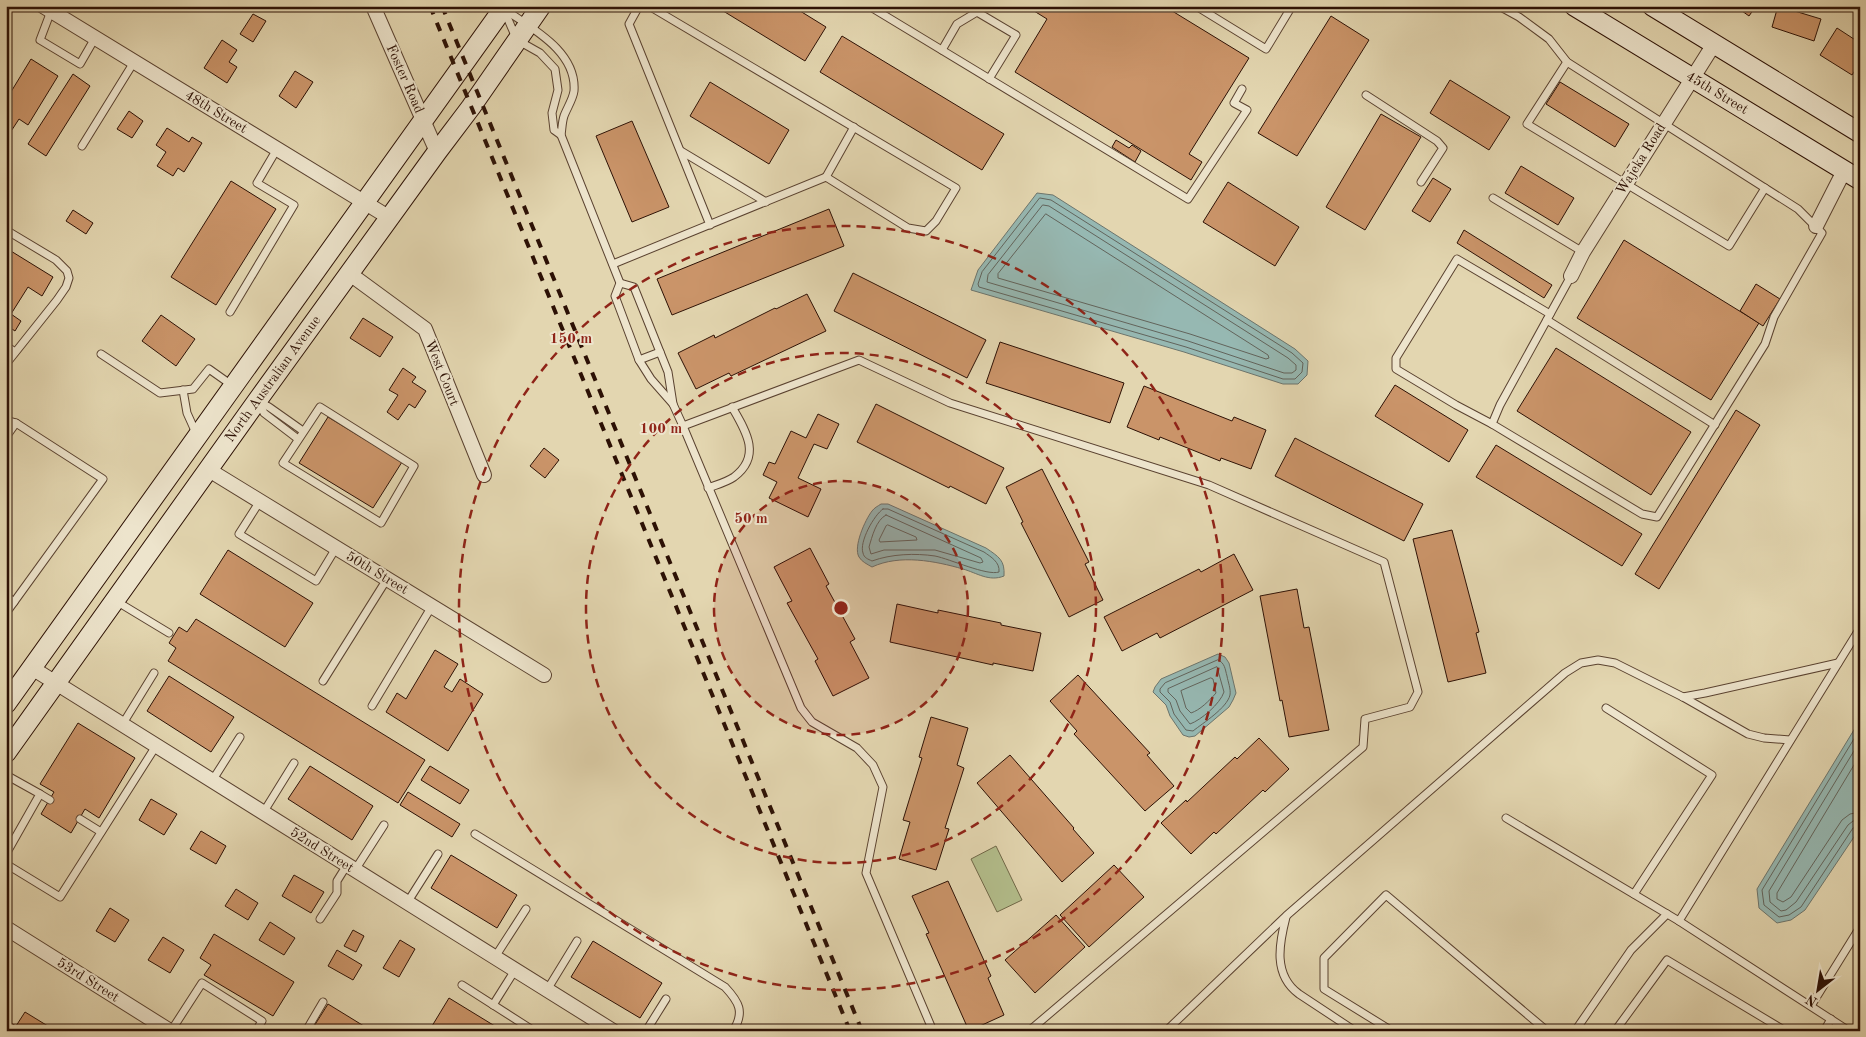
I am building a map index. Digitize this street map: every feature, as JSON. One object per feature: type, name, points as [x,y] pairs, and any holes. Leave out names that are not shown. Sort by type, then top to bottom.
[{"type":"main road","name":"North Australian Avenue","points":[[6,752],[257,401],[471,107],[541,6]]},
{"type":"main road","name":"45th Street","points":[[1574,6],[1852,175]]},
{"type":"main road","points":[[1652,6],[1860,133]]},
{"type":"main road","name":"North Australian Avenue","points":[[6,704],[504,7]]},
{"type":"main road","points":[[233,386],[257,401]]},
{"type":"street","name":"Foster Road","points":[[373,6],[437,152]]},
{"type":"street","name":"48th Street","points":[[47,9],[390,218]]},
{"type":"street","name":"Wajeka Road","points":[[1571,276],[1583,252],[1714,44]]},
{"type":"street","points":[[1816,226],[1852,175]]},
{"type":"street","name":"West Court","points":[[350,274],[425,329],[484,475]]},
{"type":"street","name":"50th Street","points":[[209,470],[544,675]]},
{"type":"street","name":"52nd Street","points":[[32,668],[613,1031]]},
{"type":"street","name":"53rd Street","points":[[6,928],[170,1031]]},
{"type":"lane","points":[[639,6],[629,24],[710,225]]},
{"type":"lane","points":[[649,6],[956,188],[936,221],[926,231],[908,228],[826,178]]},
{"type":"lane","points":[[869,6],[1188,200],[1247,110],[1234,103],[1242,90]]},
{"type":"lane","points":[[1196,6],[1266,49],[1292,6]]},
{"type":"lane","points":[[1499,6],[1519,17],[1549,39],[1567,62],[1798,209],[1822,233],[1774,317],[1765,344],[1657,517],[1642,514],[1396,369],[1396,358],[1457,259],[1714,425]]},
{"type":"lane","points":[[504,7],[522,33]]},
{"type":"lane","points":[[504,7],[522,33],[555,69],[558,90],[552,113],[554,130],[561,135]]},
{"type":"lane","points":[[47,9],[40,40],[80,64],[95,38]]},
{"type":"lane","points":[[942,50],[958,24],[977,12],[1016,35],[989,79]]},
{"type":"lane","points":[[522,33],[537,31],[564,56],[573,74],[574,92],[563,117],[561,135],[620,283],[615,296],[640,360],[651,379],[673,404]]},
{"type":"lane","points":[[82,146],[134,62]]},
{"type":"lane","points":[[1567,62],[1527,124],[1729,246],[1766,188]]},
{"type":"lane","points":[[1366,94],[1437,141],[1443,148],[1421,182]]},
{"type":"lane","points":[[612,264],[826,178],[854,127]]},
{"type":"lane","points":[[230,312],[294,205],[257,183],[277,149]]},
{"type":"lane","points":[[680,151],[766,202]]},
{"type":"lane","points":[[1493,198],[1583,252]]},
{"type":"lane","points":[[6,230],[56,260],[67,271],[68,278],[66,287],[57,300],[6,364]]},
{"type":"lane","points":[[1492,424],[1500,404],[1571,276]]},
{"type":"lane","points":[[620,283],[634,287],[668,372],[673,404],[801,708],[812,722],[858,748],[873,765],[883,787],[866,873],[933,1031]]},
{"type":"lane","points":[[6,346],[15,352]]},
{"type":"lane","points":[[640,360],[660,352]]},
{"type":"lane","points":[[101,354],[160,393],[193,389],[209,369],[233,386]]},
{"type":"lane","points":[[683,426],[859,360],[950,403],[1209,485],[1384,562],[1418,692],[1410,708],[1365,719],[1363,747],[1029,1031]]},
{"type":"lane","points":[[183,390],[187,413],[197,436]]},
{"type":"lane","points":[[257,401],[269,406],[303,431]]},
{"type":"lane","points":[[257,401],[264,413],[298,439]]},
{"type":"lane","points":[[320,407],[414,466],[381,524],[283,463],[303,431],[320,407]]},
{"type":"lane","points":[[708,488],[733,478],[746,465],[750,447],[745,430],[732,407]]},
{"type":"lane","points":[[6,420],[16,423],[103,479],[6,614]]},
{"type":"lane","points":[[6,436],[16,423]]},
{"type":"lane","points":[[260,501],[240,534],[316,581],[336,548]]},
{"type":"lane","points":[[323,681],[387,579]]},
{"type":"lane","points":[[6,596],[14,602]]},
{"type":"lane","points":[[115,601],[170,634]]},
{"type":"lane","points":[[372,706],[432,606]]},
{"type":"lane","points":[[1679,921],[1860,628]]},
{"type":"lane","points":[[1166,1031],[1286,916],[1565,673],[1581,663],[1598,660],[1615,663],[1683,697],[1748,734],[1764,738],[1790,740]]},
{"type":"lane","points":[[1683,697],[1705,694],[1838,663]]},
{"type":"lane","points":[[122,724],[154,673]]},
{"type":"lane","points":[[1606,708],[1712,775],[1634,894]]},
{"type":"lane","points":[[212,781],[240,737]]},
{"type":"lane","points":[[6,864],[60,897],[156,746]]},
{"type":"lane","points":[[263,813],[294,762]]},
{"type":"lane","points":[[6,775],[50,800]]},
{"type":"lane","points":[[6,854],[40,794]]},
{"type":"lane","points":[[80,818],[101,832]]},
{"type":"lane","points":[[1506,818],[1679,921],[1849,1031]]},
{"type":"lane","points":[[320,919],[336,893],[337,881],[351,867],[384,826]]},
{"type":"lane","points":[[475,834],[725,987],[736,998],[740,1012],[734,1031]]},
{"type":"lane","points":[[407,903],[438,854]]},
{"type":"lane","points":[[1392,1031],[1324,989],[1324,958],[1386,894],[1547,1031]]},
{"type":"lane","points":[[495,957],[526,909]]},
{"type":"lane","points":[[1575,1031],[1630,950],[1667,914]]},
{"type":"lane","points":[[1286,916],[1279,952],[1285,979],[1291,988],[1299,994],[1355,1031]]},
{"type":"lane","points":[[1811,1006],[1860,927]]},
{"type":"lane","points":[[547,990],[577,941]]},
{"type":"lane","points":[[1615,1031],[1667,960],[1782,1031]]},
{"type":"lane","points":[[494,1005],[515,970]]},
{"type":"lane","points":[[170,1031],[202,983],[262,1021],[256,1031]]},
{"type":"lane","points":[[462,985],[534,1031]]},
{"type":"lane","points":[[646,1031],[666,999]]},
{"type":"lane","points":[[306,1031],[323,1002]]},
{"type":"lane","points":[[1824,1031],[1831,1019]]},
{"type":"green space","points":[[996,846],[1022,900],[997,912],[971,859]]},
{"type":"water","points":[[1037,193],[1053,195],[1295,349],[1308,361],[1307,375],[1298,384],[1283,384],[1184,352],[971,290],[978,270]]},
{"type":"water","points":[[881,504],[888,504],[986,548],[1002,562],[1004,576],[993,578],[952,566],[918,560],[894,561],[872,567],[866,564],[859,557],[859,540],[869,515]]},
{"type":"water","points":[[1218,654],[1225,657],[1229,663],[1236,693],[1233,700],[1229,707],[1195,736],[1183,735],[1170,716],[1166,705],[1153,692],[1155,687],[1161,679]]},
{"type":"water","points":[[1860,720],[1860,828],[1805,910],[1791,920],[1777,923],[1759,908],[1757,889]]},
{"type":"building","points":[[715,6],[792,6],[826,27],[805,61]]},
{"type":"building","points":[[1026,6],[1164,6],[1249,58],[1189,154],[1202,162],[1191,180],[1015,72],[1047,19]]},
{"type":"building","points":[[1735,6],[1756,6],[1749,16]]},
{"type":"building","points":[[1778,6],[1821,19],[1814,41],[1772,27]]},
{"type":"building","points":[[253,14],[266,21],[253,42],[240,34]]},
{"type":"building","points":[[1331,16],[1369,40],[1297,156],[1258,133]]},
{"type":"building","points":[[1837,28],[1860,43],[1860,63],[1852,75],[1820,55]]},
{"type":"building","points":[[842,36],[1004,134],[982,170],[820,72]]},
{"type":"building","points":[[222,40],[237,50],[229,62],[237,67],[227,83],[204,68]]},
{"type":"building","points":[[31,59],[58,76],[28,125],[19,119],[6,139],[6,100]]},
{"type":"building","points":[[295,71],[313,82],[296,108],[279,96]]},
{"type":"building","points":[[73,74],[90,86],[46,156],[28,144]]},
{"type":"building","points":[[1450,80],[1510,117],[1489,150],[1430,113]]},
{"type":"building","points":[[710,82],[789,130],[769,164],[690,116]]},
{"type":"building","points":[[1560,82],[1629,124],[1615,147],[1546,104]]},
{"type":"building","points":[[129,111],[143,121],[132,138],[117,129]]},
{"type":"building","points":[[1381,114],[1421,137],[1365,230],[1326,207]]},
{"type":"building","points":[[632,121],[669,207],[632,222],[596,136]]},
{"type":"building","points":[[167,128],[189,142],[192,137],[202,143],[184,172],[178,168],[173,176],[157,166],[166,152],[156,145]]},
{"type":"building","points":[[1116,140],[1129,148],[1132,145],[1141,151],[1135,162],[1112,147]]},
{"type":"building","points":[[1521,166],[1574,198],[1558,225],[1505,193]]},
{"type":"building","points":[[1433,178],[1451,189],[1430,222],[1412,211]]},
{"type":"building","points":[[231,181],[276,209],[216,305],[171,277]]},
{"type":"building","points":[[1228,182],[1299,227],[1275,266],[1203,222]]},
{"type":"building","points":[[829,209],[844,246],[672,315],[657,279]]},
{"type":"building","points":[[73,210],[93,223],[86,234],[66,221]]},
{"type":"building","points":[[1464,230],[1552,285],[1544,298],[1457,243]]},
{"type":"building","points":[[1624,240],[1759,323],[1711,400],[1577,318]]},
{"type":"building","points":[[6,248],[53,277],[42,296],[28,287],[11,314],[21,321],[15,331],[6,325]]},
{"type":"building","points":[[853,273],[986,340],[967,378],[834,311]]},
{"type":"building","points":[[1756,284],[1780,299],[1763,326],[1740,311]]},
{"type":"building","points":[[807,294],[826,331],[731,376],[729,373],[696,389],[678,353],[714,335],[715,338]]},
{"type":"building","points":[[161,315],[195,339],[176,366],[142,341]]},
{"type":"building","points":[[363,318],[393,337],[380,357],[350,338]]},
{"type":"building","points":[[1000,342],[1124,383],[1110,423],[986,383]]},
{"type":"building","points":[[1556,348],[1691,432],[1651,495],[1517,411]]},
{"type":"building","points":[[403,368],[416,377],[412,382],[426,391],[415,408],[409,404],[398,420],[387,412],[398,395],[389,390]]},
{"type":"building","points":[[1395,385],[1468,430],[1449,462],[1375,416]]},
{"type":"building","points":[[1144,386],[1232,421],[1234,417],[1266,430],[1251,469],[1221,458],[1220,461],[1160,437],[1159,440],[1127,427]]},
{"type":"building","points":[[876,404],[1004,468],[986,504],[950,486],[949,488],[857,442]]},
{"type":"building","points":[[1736,410],[1760,425],[1659,589],[1635,574]]},
{"type":"building","points":[[818,414],[839,424],[827,449],[814,444],[798,478],[821,489],[808,517],[769,498],[777,482],[763,475],[769,462],[775,464],[791,431],[806,438]]},
{"type":"building","points":[[328,417],[402,462],[373,508],[299,463]]},
{"type":"building","points":[[1295,438],[1423,504],[1404,541],[1275,476]]},
{"type":"building","points":[[1496,445],[1642,534],[1622,566],[1476,477]]},
{"type":"building","points":[[544,448],[559,460],[545,478],[530,466]]},
{"type":"building","points":[[1042,469],[1089,562],[1085,564],[1103,600],[1069,617],[1021,523],[1023,522],[1006,487]]},
{"type":"building","points":[[1452,530],[1479,632],[1476,633],[1486,673],[1448,682],[1413,539]]},
{"type":"building","points":[[810,548],[829,584],[826,586],[855,639],[850,642],[869,678],[833,696],[815,661],[818,659],[787,603],[792,601],[774,567]]},
{"type":"building","points":[[228,550],[313,603],[285,647],[200,594]]},
{"type":"building","points":[[1234,554],[1253,590],[1160,638],[1157,633],[1122,651],[1104,617],[1199,569],[1201,572]]},
{"type":"building","points":[[1297,589],[1304,628],[1309,627],[1329,730],[1289,737],[1282,700],[1280,701],[1260,596]]},
{"type":"building","points":[[897,604],[938,613],[938,610],[1041,633],[1033,671],[993,663],[993,665],[890,642]]},
{"type":"building","points":[[196,619],[425,760],[398,803],[168,661],[176,648],[169,643],[179,627],[187,632]]},
{"type":"building","points":[[435,650],[458,664],[444,687],[452,692],[460,679],[483,694],[448,751],[386,712],[397,693],[406,699]]},
{"type":"building","points":[[1078,675],[1150,753],[1147,755],[1174,786],[1145,811],[1074,734],[1077,731],[1050,701]]},
{"type":"building","points":[[169,676],[234,717],[211,752],[147,711]]},
{"type":"building","points":[[931,717],[968,728],[957,765],[964,768],[945,828],[949,829],[936,870],[899,859],[910,822],[903,820],[922,758],[919,757]]},
{"type":"building","points":[[78,723],[135,758],[99,818],[85,809],[71,833],[41,814],[54,792],[40,784]]},
{"type":"building","points":[[1259,738],[1289,769],[1265,792],[1263,790],[1216,834],[1214,832],[1191,854],[1161,823]]},
{"type":"building","points":[[1010,755],[1094,853],[1062,882],[977,783]]},
{"type":"building","points":[[310,766],[373,806],[352,840],[288,799]]},
{"type":"building","points":[[430,766],[469,790],[460,804],[421,780]]},
{"type":"building","points":[[408,792],[460,824],[452,837],[400,805]]},
{"type":"building","points":[[151,799],[177,814],[164,835],[139,820]]},
{"type":"building","points":[[201,831],[226,846],[216,864],[190,849]]},
{"type":"building","points":[[451,855],[517,895],[497,928],[431,888]]},
{"type":"building","points":[[1114,865],[1144,897],[1089,947],[1060,915]]},
{"type":"building","points":[[294,875],[324,892],[311,913],[282,896]]},
{"type":"building","points":[[948,881],[991,976],[988,978],[1004,1015],[969,1031],[926,934],[929,933],[912,896]]},
{"type":"building","points":[[236,889],[258,903],[248,920],[225,906]]},
{"type":"building","points":[[110,908],[129,920],[115,942],[96,931]]},
{"type":"building","points":[[1056,915],[1085,947],[1035,993],[1005,960]]},
{"type":"building","points":[[270,922],[295,938],[284,955],[259,940]]},
{"type":"building","points":[[353,930],[364,936],[356,952],[344,946]]},
{"type":"building","points":[[214,934],[294,982],[273,1016],[204,975],[211,965],[200,958]]},
{"type":"building","points":[[163,937],[184,950],[170,973],[148,960]]},
{"type":"building","points":[[400,940],[415,949],[399,977],[383,968]]},
{"type":"building","points":[[593,941],[662,983],[640,1018],[571,977]]},
{"type":"building","points":[[337,950],[362,965],[353,980],[328,966]]},
{"type":"building","points":[[449,998],[503,1031],[429,1031]]},
{"type":"building","points":[[328,1004],[372,1031],[311,1031]]},
{"type":"building","points":[[25,1012],[56,1031],[6,1031],[6,1020],[16,1026]]},
{"type":"railway","points":[[430,6],[850,1031]]},
{"type":"railway","points":[[442,6],[862,1031]]}]
